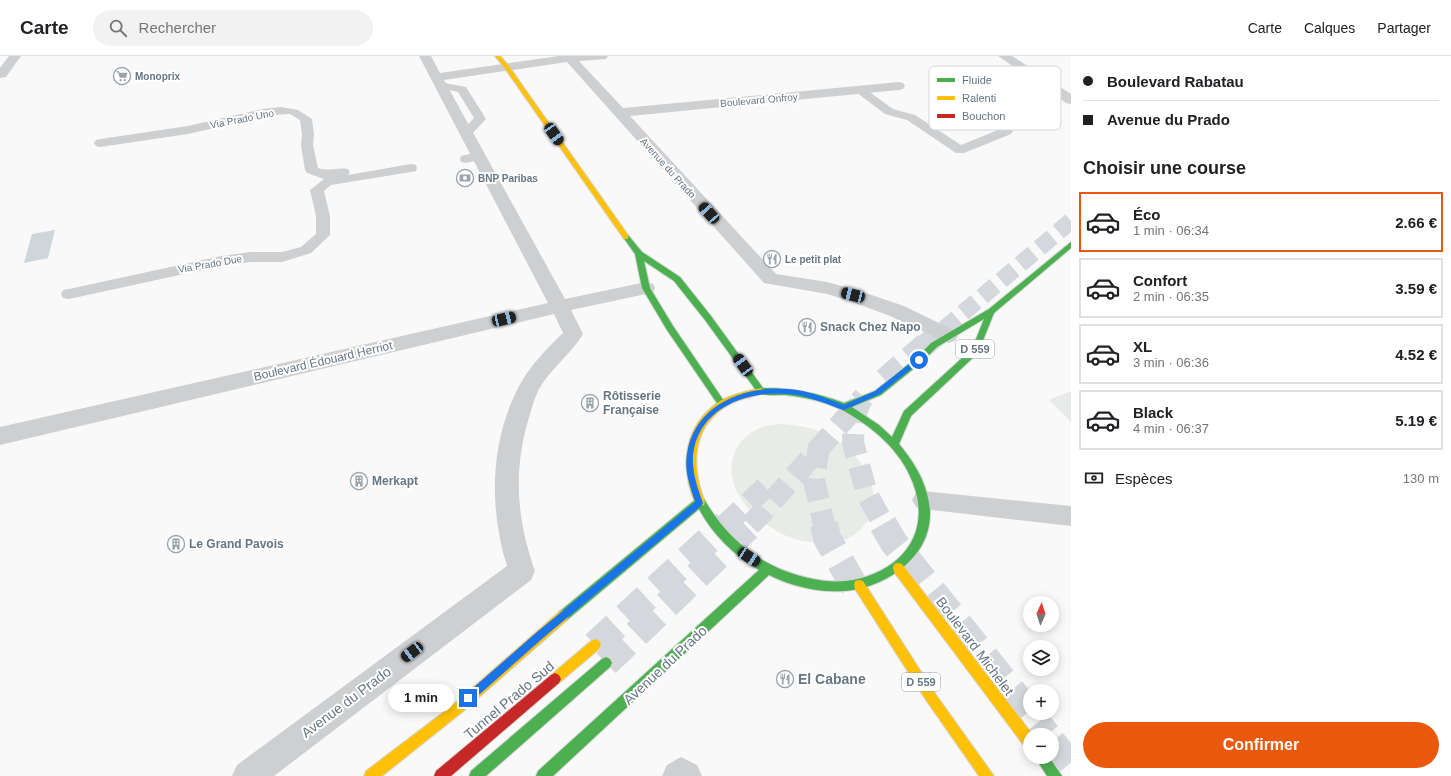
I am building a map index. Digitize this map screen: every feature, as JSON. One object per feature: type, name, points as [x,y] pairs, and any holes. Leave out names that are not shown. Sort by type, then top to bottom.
[{"type":"main road","points":[[497,56],[506,66],[639,254],[678,279],[761,391]]},
{"type":"main road","name":"D 559","points":[[844,407],[878,393],[919,360],[922,355],[948,336],[991,312],[1071,244]]},
{"type":"main road","points":[[639,254],[646,288],[670,328],[722,404]]},
{"type":"main road","name":"D 559","points":[[894,444],[907,414],[975,351],[991,312]]},
{"type":"main road","points":[[761,391],[788,391],[806,394],[844,407],[871,424],[894,444],[907,462],[917,480],[923,500],[923,527],[919,540],[913,552],[898,568],[877,580],[859,584],[838,587],[814,584],[791,579],[768,570],[739,551],[720,532],[699,503],[691,478],[690,455],[695,435],[706,418],[722,404],[736,398],[761,391]]},
{"type":"main road","points":[[371,776],[457,709],[540,635],[699,503]]},
{"type":"main road","name":"Boulevard Michelet","points":[[898,568],[1023,733]]},
{"type":"main road","name":"Avenue du Prado","points":[[543,776],[768,570]]},
{"type":"main road","name":"D 559","points":[[859,584],[930,696],[987,776]]},
{"type":"main road","name":"Tunnel Prado Sud","points":[[440,776],[595,645]]},
{"type":"main road","points":[[476,776],[606,662]]},
{"type":"main road","points":[[1046,764],[1055,776]]},
{"type":"street","points":[[0,74],[2,74],[16,56]]},
{"type":"street","points":[[425,56],[466,133],[470,154],[559,306]]},
{"type":"street","points":[[438,81],[506,66],[569,57],[602,56]]},
{"type":"street","points":[[1004,56],[1019,66]]},
{"type":"street","name":"Avenue du Prado","points":[[569,57],[618,113],[770,279],[804,284],[853,295],[897,311],[948,336]]},
{"type":"street","name":"Boulevard Onfroy","points":[[618,113],[899,86]]},
{"type":"street","points":[[1061,93],[1071,100]]},
{"type":"street","name":"Boulevard Édouard Herriot","points":[[0,436],[559,306],[646,288]]},
{"type":"street","name":"Avenue du Prado","points":[[248,776],[522,571],[511,536],[506,494],[512,440],[527,394],[538,374],[573,334],[559,306]]},
{"type":"lane","points":[[438,81],[462,89],[480,119],[466,133]]},
{"type":"lane","points":[[860,90],[890,112],[911,117],[929,129]]},
{"type":"lane","name":"Via Prado Uno","points":[[100,143],[217,124],[276,112],[290,111],[300,114],[306,119],[308,135],[307,145],[312,170],[326,179]]},
{"type":"lane","points":[[930,130],[960,150],[1007,131],[1006,130]]},
{"type":"lane","points":[[326,179],[409,164]]},
{"type":"lane","name":"Via Prado Due","points":[[69,294],[221,261],[251,257],[282,257],[306,250],[323,235],[323,216],[317,190],[326,179]]},
{"type":"lane","points":[[923,500],[1071,516]]},
{"type":"shaded area","points":[[55,230],[48,258],[24,263],[32,234]]},
{"type":"shaded area","points":[[1071,391],[1071,422],[1049,400]]},
{"type":"shaded area","points":[[781,424],[812,429],[833,438],[852,453],[867,472],[873,495],[872,516],[859,531],[852,536],[836,542],[812,542],[789,537],[766,525],[746,506],[739,495],[734,483],[732,471],[733,458],[737,448],[746,436],[755,430],[765,426]]},
{"type":"tunnel","points":[[944,329],[1071,221]]},
{"type":"tunnel","points":[[924,346],[946,328]]},
{"type":"tunnel","points":[[884,379],[934,336]]},
{"type":"tunnel","points":[[819,449],[864,397]]},
{"type":"tunnel","points":[[860,402],[854,419],[853,443],[867,494],[884,525]]},
{"type":"tunnel","points":[[751,524],[819,449]]},
{"type":"tunnel","points":[[819,449],[814,480],[824,525]]},
{"type":"tunnel","points":[[725,525],[770,483]]},
{"type":"tunnel","points":[[595,645],[726,524]]},
{"type":"tunnel","points":[[606,663],[751,524]]},
{"type":"tunnel","points":[[824,524],[827,538],[861,598]]},
{"type":"tunnel","points":[[883,524],[894,543],[1041,728]]},
{"type":"tunnel","points":[[1059,750],[1071,765]]},
{"type":"traffic: fast","points":[[626,237],[639,254],[677,279],[708,318],[761,391]]},
{"type":"traffic: fast","points":[[844,407],[878,393],[919,360],[934,345],[992,311],[1071,244]]},
{"type":"traffic: fast","points":[[639,254],[646,288],[670,328],[722,404]]},
{"type":"traffic: fast","points":[[894,444],[907,414],[975,351],[991,312]]},
{"type":"traffic: fast","points":[[700,502],[716,527],[738,549],[762,566],[803,582],[830,586],[844,586],[873,580],[887,573],[899,564],[910,554],[918,541],[923,527],[925,512],[922,493],[915,474],[904,457],[891,442],[860,416],[842,406],[808,395],[777,391],[761,391]]},
{"type":"traffic: fast","points":[[563,616],[699,503]]},
{"type":"traffic: fast","points":[[543,776],[768,569]]},
{"type":"traffic: fast","points":[[476,776],[606,663]]},
{"type":"traffic: fast","points":[[1046,764],[1055,776]]},
{"type":"traffic: slow","points":[[497,56],[506,66],[626,237]]},
{"type":"traffic: slow","points":[[700,502],[694,488],[690,461],[696,436],[712,413],[723,404],[736,398],[761,391]]},
{"type":"traffic: slow","points":[[898,568],[1023,733]]},
{"type":"traffic: slow","points":[[859,585],[930,696],[987,776]]},
{"type":"traffic: slow","points":[[371,776],[457,709],[563,616]]},
{"type":"traffic: slow","points":[[555,679],[595,645]]},
{"type":"traffic: jam","points":[[441,776],[555,679]]},
{"type":"place","name":"Monoprix","points":[[122,76]]},
{"type":"place","name":"BNP Paribas","points":[[465,178]]},
{"type":"place","name":"Le petit plat","points":[[772,259]]},
{"type":"place","name":"Snack Chez Napo","points":[[807,327]]},
{"type":"place","name":"Rôtisserie Française","points":[[590,403]]},
{"type":"place","name":"Merkapt","points":[[359,481]]},
{"type":"place","name":"Le Grand Pavois","points":[[176,544]]},
{"type":"place","name":"El Cabane","points":[[785,679]]},
{"type":"route","points":[[468,698],[540,635],[699,503],[691,478],[690,455],[695,435],[706,418],[722,404],[748,394],[761,391],[788,391],[826,399],[844,407],[878,393],[919,360]]}]
